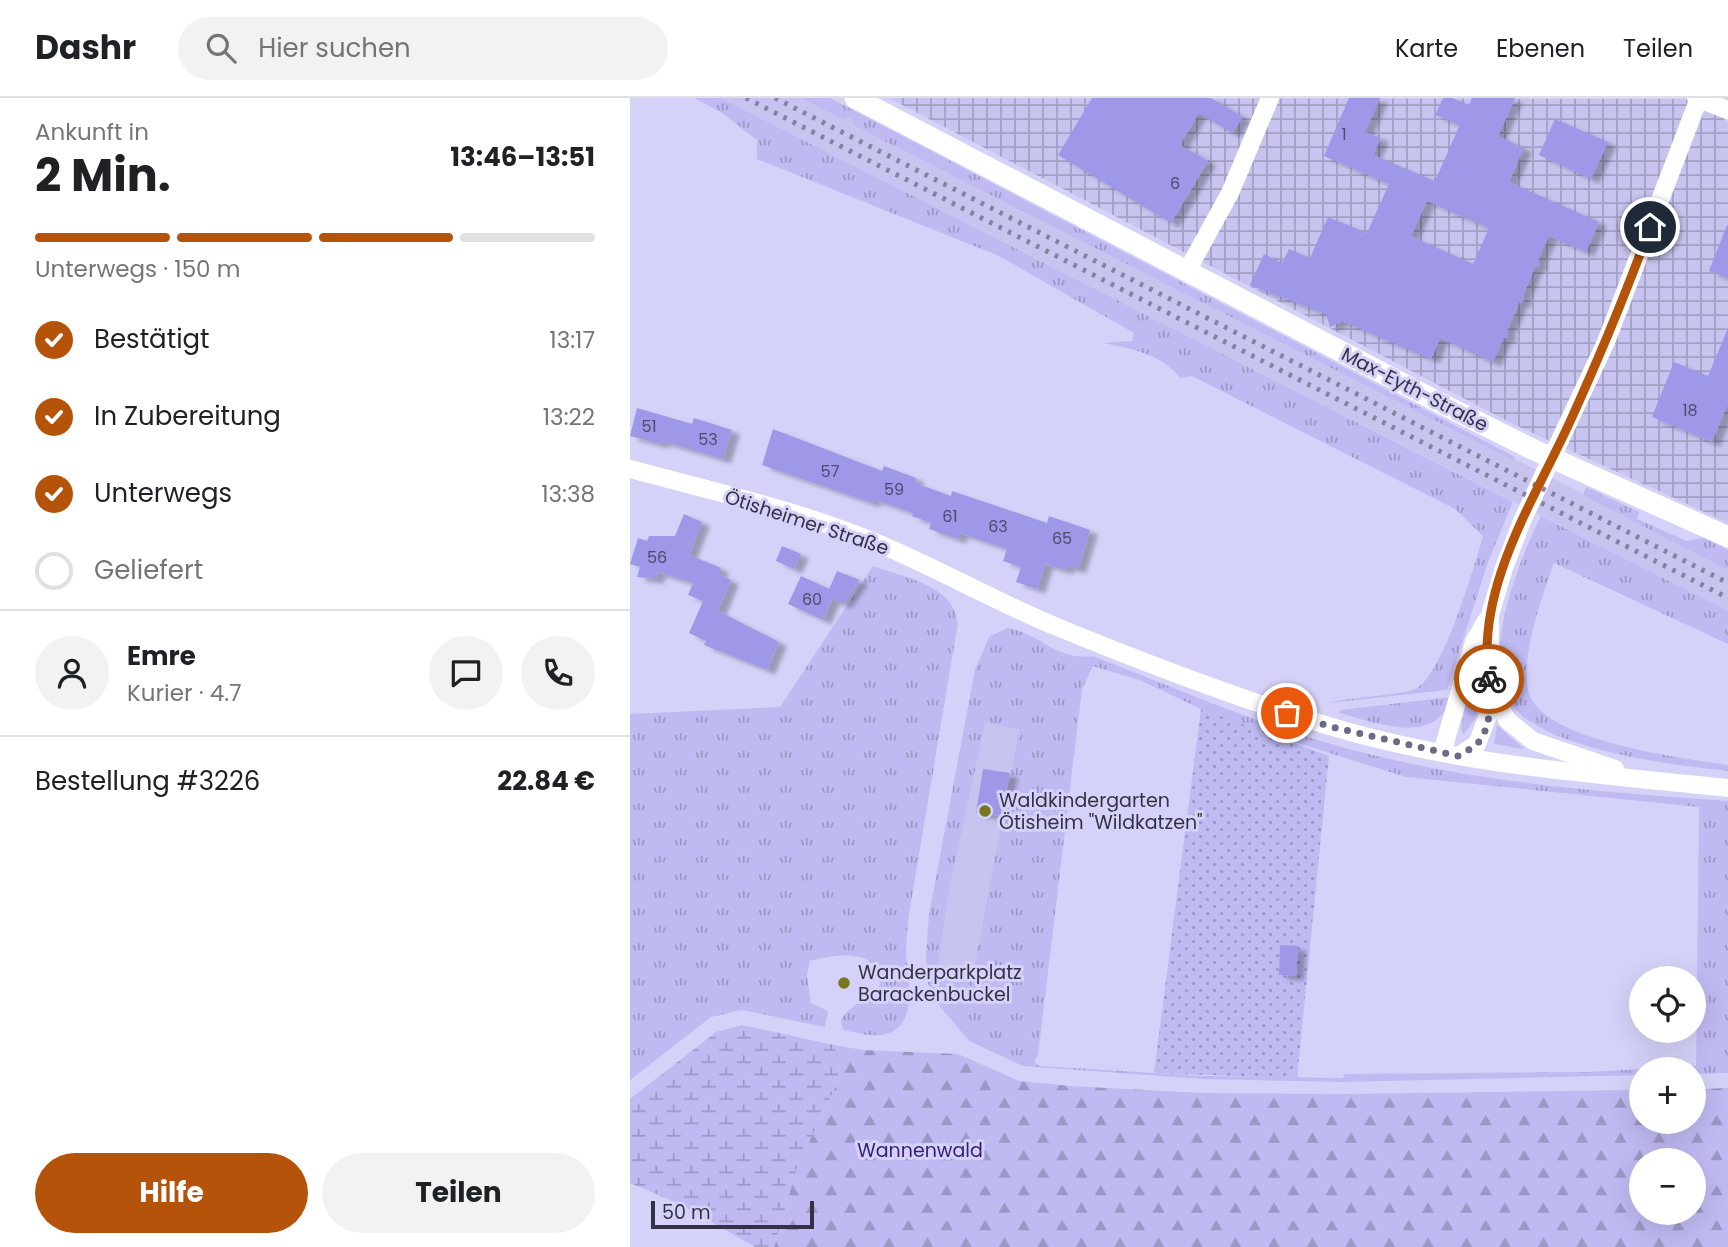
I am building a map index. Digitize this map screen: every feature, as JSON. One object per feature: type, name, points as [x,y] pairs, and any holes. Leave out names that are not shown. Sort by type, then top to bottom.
[{"type":"street","name":"Max-Eyth-Straße","points":[[855,98],[1534,450],[1728,537]]},
{"type":"street","points":[[1187,271],[1230,193],[1270,98]]},
{"type":"street","points":[[1450,754],[1474,642],[1490,615],[1522,521],[1606,342],[1698,98],[1728,110]]},
{"type":"street","name":"Ötisheimer Straße","points":[[630,469],[769,506],[871,541],[1064,630],[1243,699],[1332,727],[1450,754],[1531,768],[1651,780]]},
{"type":"street","points":[[1450,754],[1477,744],[1489,713],[1491,694],[1487,667],[1490,615]]},
{"type":"street","points":[[1491,694],[1508,721],[1533,741],[1651,780],[1728,788]]},
{"type":"shaded area","points":[[721,98],[800,98],[844,120],[846,117],[855,121],[853,125],[1584,494],[1728,570],[1728,611]]},
{"type":"shaded area","points":[[889,98],[1699,99],[1728,122],[1728,523],[1513,424]]},
{"type":"shaded area","name":"Waldkindergarten Ötisheim \"Wildkatzen\"","points":[[984,723],[1019,728],[974,975],[937,968],[948,895]]},
{"type":"green space","points":[[695,98],[721,98],[1513,502],[1488,562],[1447,690],[1328,703],[1413,690],[1424,682],[1435,666],[1456,621],[1483,536],[1455,509],[1192,376],[1180,378],[1155,358],[1135,350],[1103,343],[1132,341],[1134,333],[999,256],[757,159],[757,140],[722,113]]},
{"type":"green space","points":[[800,98],[830,98],[1515,457],[1513,460],[853,125],[854,121],[847,117],[844,120]]},
{"type":"green space","points":[[1586,487],[1639,512],[1637,519],[1687,541],[1704,538],[1728,550],[1728,570],[1583,495]]},
{"type":"green space","points":[[1541,516],[1728,611],[1728,644],[1554,563],[1538,611],[1529,650],[1527,685],[1531,698],[1544,713],[1564,726],[1590,737],[1651,752],[1728,765],[1728,771],[1648,760],[1589,746],[1561,737],[1519,713],[1506,694],[1500,671],[1500,644],[1512,587]]},
{"type":"green space","points":[[873,566],[926,584],[937,591],[947,599],[958,623],[909,914],[906,952],[909,998],[904,1021],[897,1029],[881,1035],[843,1030],[841,1020],[844,1015],[879,989],[879,976],[875,966],[858,957],[822,958],[810,961],[807,976],[811,1003],[828,1011],[825,1027],[742,1010],[711,1017],[630,1080],[630,714],[780,707]]},
{"type":"green space","points":[[1007,628],[1029,635],[1058,651],[1093,656],[1268,724],[1376,756],[1526,783],[1728,801],[1728,1073],[1706,1074],[1706,1057],[1696,1057],[1696,1043],[1706,1043],[1706,966],[1697,966],[1699,807],[1406,777],[1224,720],[1142,681],[1093,666],[1082,689],[1038,1055],[1034,1062],[1040,1066],[1203,1076],[1343,1078],[1344,1074],[1629,1070],[1629,1075],[1343,1082],[1203,1079],[1023,1066],[969,1041],[937,1003],[927,981],[929,914],[975,670],[989,637]],"holes":[[[985,723],[1019,729],[973,975],[938,967],[948,895]]]},
{"type":"green space","points":[[1451,697],[1444,713],[1433,722],[1419,727],[1403,728],[1339,713],[1341,710]]},
{"type":"green space","points":[[1467,697],[1479,697],[1475,719],[1463,735],[1461,727]]},
{"type":"green space","points":[[1201,709],[1329,756],[1297,1078],[1154,1073]]},
{"type":"green space","points":[[1497,725],[1524,749],[1494,744]]},
{"type":"green space","points":[[742,1025],[834,1045],[840,1077],[797,1167],[774,1247],[755,1247],[682,1205],[630,1183],[630,1099],[716,1032]]},
{"type":"green space","name":"Wannenwald","points":[[834,1045],[863,1050],[958,1054],[1019,1081],[1070,1086],[1202,1093],[1629,1090],[1629,1134],[1706,1134],[1706,1089],[1728,1088],[1728,1247],[774,1247],[797,1167],[840,1077]]},
{"type":"building","points":[[1092,98],[1211,98],[1243,117],[1232,133],[1199,113],[1180,145],[1208,161],[1171,223],[1058,155]]},
{"type":"building","points":[[1349,98],[1380,98],[1365,132],[1381,138],[1373,155],[1435,181],[1460,125],[1435,115],[1443,98],[1452,98],[1469,105],[1472,98],[1515,98],[1498,136],[1524,148],[1509,182],[1599,222],[1586,252],[1549,236],[1538,260],[1540,265],[1535,267],[1523,296],[1524,301],[1519,303],[1507,331],[1508,337],[1503,339],[1493,362],[1440,338],[1431,359],[1342,321],[1330,327],[1326,314],[1250,285],[1264,254],[1282,263],[1289,249],[1310,258],[1328,217],[1367,233],[1389,184],[1324,156]],"holes":[[[1427,201],[1489,228],[1473,264],[1411,236]]]},
{"type":"building","points":[[1555,119],[1608,142],[1591,179],[1539,155]]},
{"type":"building","points":[[1728,226],[1728,278],[1709,271]]},
{"type":"building","points":[[1728,328],[1728,403],[1712,442],[1652,417],[1674,362],[1708,376]]},
{"type":"building","points":[[637,408],[692,424],[694,418],[732,430],[723,459],[662,441],[661,444],[630,436]]},
{"type":"building","points":[[773,429],[882,471],[884,466],[916,478],[915,483],[951,496],[952,491],[1047,523],[1049,516],[1090,530],[1078,569],[1067,566],[1065,570],[1045,564],[1037,589],[1016,582],[1021,567],[1003,561],[1007,549],[960,533],[958,539],[929,529],[931,523],[912,516],[913,513],[873,499],[872,503],[762,465]]},
{"type":"building","points":[[684,514],[702,522],[689,555],[721,568],[718,574],[731,580],[718,611],[779,642],[767,670],[704,645],[706,641],[689,633],[703,601],[688,595],[693,583],[658,572],[656,579],[637,577],[640,567],[630,564],[638,538],[647,541],[649,536],[675,536]]},
{"type":"building","points":[[782,546],[801,554],[794,569],[776,561]]},
{"type":"building","points":[[837,571],[860,580],[844,604],[832,599],[823,620],[788,604],[801,576],[829,589]]},
{"type":"building","points":[[983,769],[1010,773],[1001,816],[976,813]]},
{"type":"building","points":[[1280,945],[1298,946],[1296,976],[1279,975]]},
{"type":"railway","points":[[746,98],[1728,598]]},
{"type":"railway","points":[[775,98],[1728,583]]},
{"type":"way so far","points":[[1287,713],[1332,727],[1458,756],[1477,744],[1484,731],[1491,694],[1489,679]]},
{"type":"place","name":"Waldkindergarten Ötisheim \"Wildkatzen\"","points":[[985,811]]},
{"type":"place","name":"Wanderparkplatz Barackenbuckel","points":[[844,983]]},
{"type":"route","points":[[1489,679],[1487,667],[1490,615],[1504,568],[1522,521],[1606,342],[1650,227]]}]
